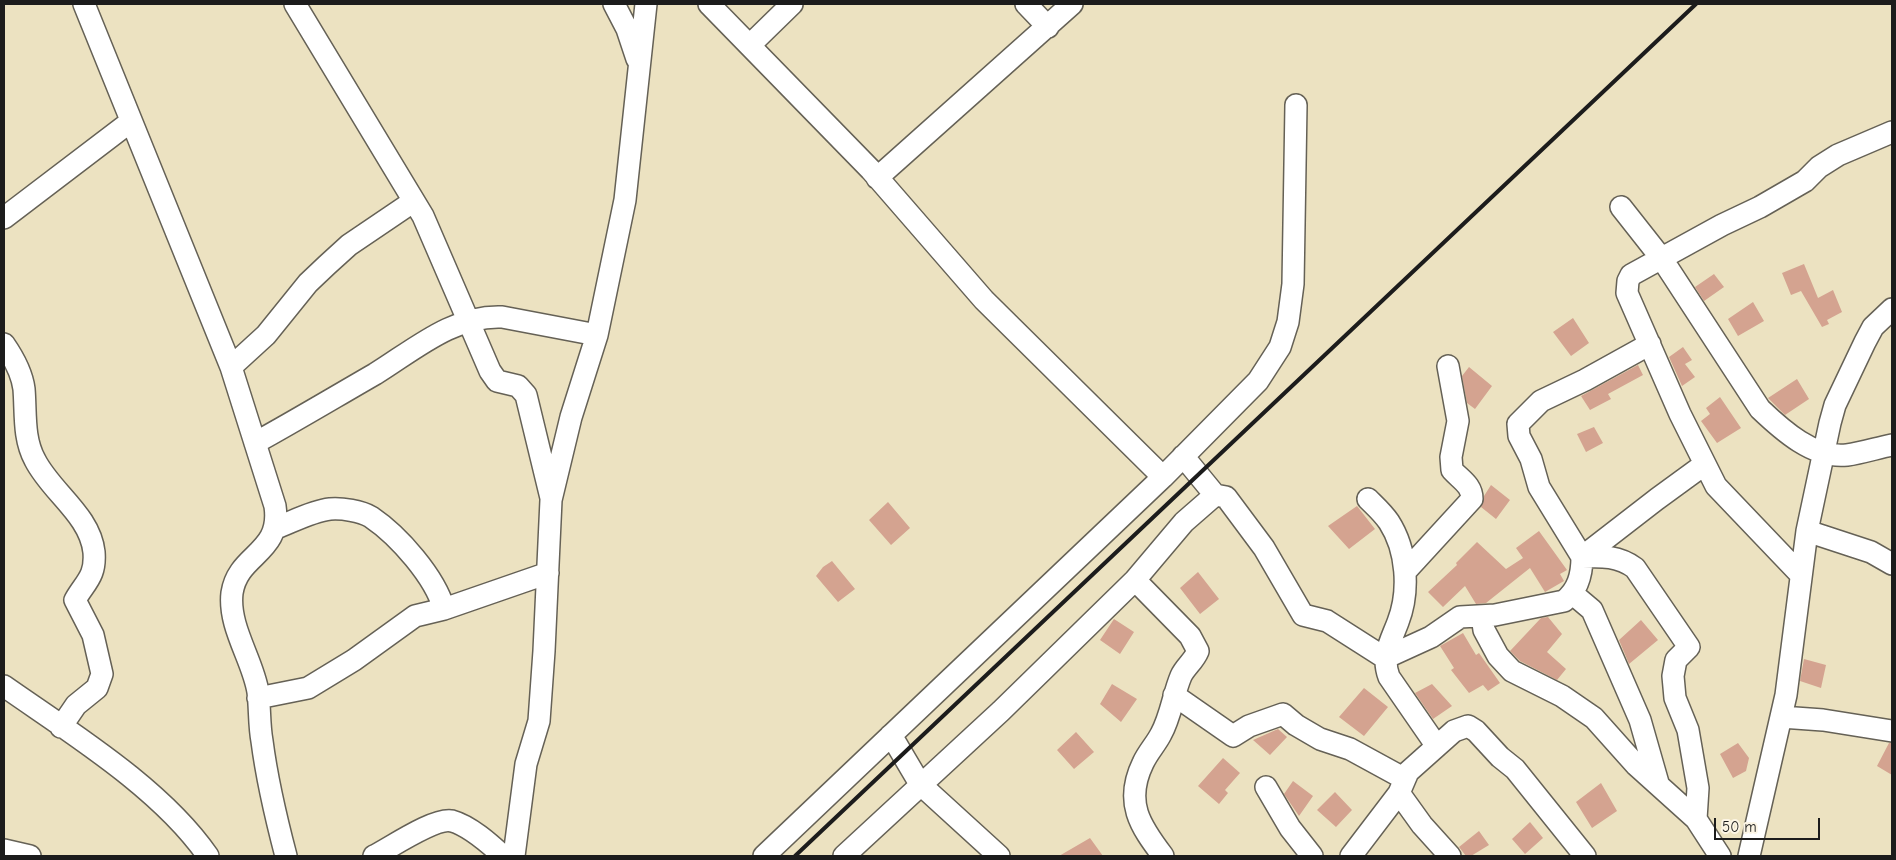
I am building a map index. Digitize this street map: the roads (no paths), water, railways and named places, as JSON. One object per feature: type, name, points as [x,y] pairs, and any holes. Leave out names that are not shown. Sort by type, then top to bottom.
[{"type":"street","points":[[84,4],[130,122],[231,367],[275,506],[278,521],[276,528],[266,545],[249,561],[236,578],[232,594],[235,618],[253,675],[258,698],[262,741],[286,856]]},
{"type":"street","points":[[295,4],[423,216],[490,371],[497,381],[518,386],[526,395],[551,500]]},
{"type":"street","points":[[614,4],[627,29],[639,64]]},
{"type":"street","points":[[514,856],[526,764],[538,721],[551,500],[571,417],[597,335],[625,200],[646,4]]},
{"type":"street","points":[[710,4],[877,178],[984,300],[1163,477]]},
{"type":"street","points":[[750,45],[792,4]]},
{"type":"street","points":[[1026,4],[1048,26]]},
{"type":"street","points":[[877,178],[1072,4]]},
{"type":"street","points":[[764,856],[1163,477],[1258,381],[1280,347],[1288,322],[1293,284],[1296,105]]},
{"type":"street","points":[[4,218],[130,122]]},
{"type":"street","points":[[1801,575],[1722,493],[1705,464],[1627,293],[1628,281],[1631,275],[1722,225],[1760,207],[1804,180],[1819,166],[1838,155],[1892,132]]},
{"type":"street","points":[[231,367],[266,335],[308,283],[349,245],[414,201]]},
{"type":"street","points":[[1621,207],[1662,259],[1760,409],[1780,428],[1799,441],[1824,452],[1845,455],[1892,444]]},
{"type":"street","points":[[1749,856],[1781,716],[1793,653],[1807,531],[1835,405],[1873,327],[1892,309]]},
{"type":"street","points":[[255,443],[453,326],[488,316],[597,335]]},
{"type":"street","points":[[4,344],[20,372],[24,388],[26,428],[34,460],[86,527],[94,551],[94,563],[90,581],[75,600],[93,635],[101,665],[101,682],[98,688],[76,705],[61,727]]},
{"type":"street","points":[[1386,658],[1431,637],[1460,617],[1482,616],[1544,606],[1564,601],[1573,594],[1582,569],[1582,557],[1539,486],[1531,459],[1519,436],[1518,424],[1541,401],[1585,380],[1650,344]]},
{"type":"street","points":[[1404,572],[1472,499],[1472,492],[1467,483],[1452,470],[1451,458],[1458,421],[1448,366]]},
{"type":"street","points":[[1183,456],[1216,495],[1226,497],[1264,548],[1303,615],[1326,622],[1386,658]]},
{"type":"street","points":[[1582,557],[1657,498],[1705,464]]},
{"type":"street","points":[[844,856],[1001,711],[1135,580],[1184,522],[1216,495]]},
{"type":"street","points":[[1368,499],[1390,522],[1397,541],[1406,582],[1402,608],[1388,646],[1385,667],[1389,677],[1436,746]]},
{"type":"street","points":[[276,528],[329,509],[347,510],[371,517],[407,550],[428,575],[440,593],[444,609]]},
{"type":"street","points":[[1807,531],[1871,552],[1892,564]]},
{"type":"street","points":[[1582,557],[1604,556],[1625,560],[1635,568],[1689,647],[1676,660],[1674,687],[1675,698],[1688,730],[1698,788],[1696,818]]},
{"type":"street","points":[[258,698],[308,688],[354,660],[415,616],[444,609],[548,573]]},
{"type":"street","points":[[1135,580],[1197,646],[1198,651],[1182,673],[1167,722],[1140,770],[1134,803],[1141,826],[1163,856]]},
{"type":"street","points":[[1573,594],[1592,610],[1640,720],[1658,783]]},
{"type":"street","points":[[1482,616],[1484,630],[1498,656],[1512,670],[1562,696],[1594,718],[1620,748],[1696,818],[1720,856]]},
{"type":"street","points":[[4,686],[138,784],[197,841],[208,856]]},
{"type":"street","points":[[1174,695],[1233,736],[1249,726],[1283,714],[1296,726],[1320,739],[1350,749],[1402,786],[1422,825],[1450,856]]},
{"type":"street","points":[[1781,716],[1823,720],[1892,731]]},
{"type":"street","points":[[1351,856],[1402,786],[1408,772],[1460,727],[1468,726],[1476,731],[1500,757],[1515,769],[1585,856]]},
{"type":"street","points":[[891,735],[920,784],[999,856]]},
{"type":"street","points":[[1266,787],[1290,828],[1312,856]]},
{"type":"street","points":[[374,856],[438,822],[451,821],[488,843],[503,856]]},
{"type":"street","points":[[1728,856],[1753,833]]},
{"type":"street","points":[[4,850],[30,856]]},
{"type":"railway","points":[[795,856],[1696,4]]}]
